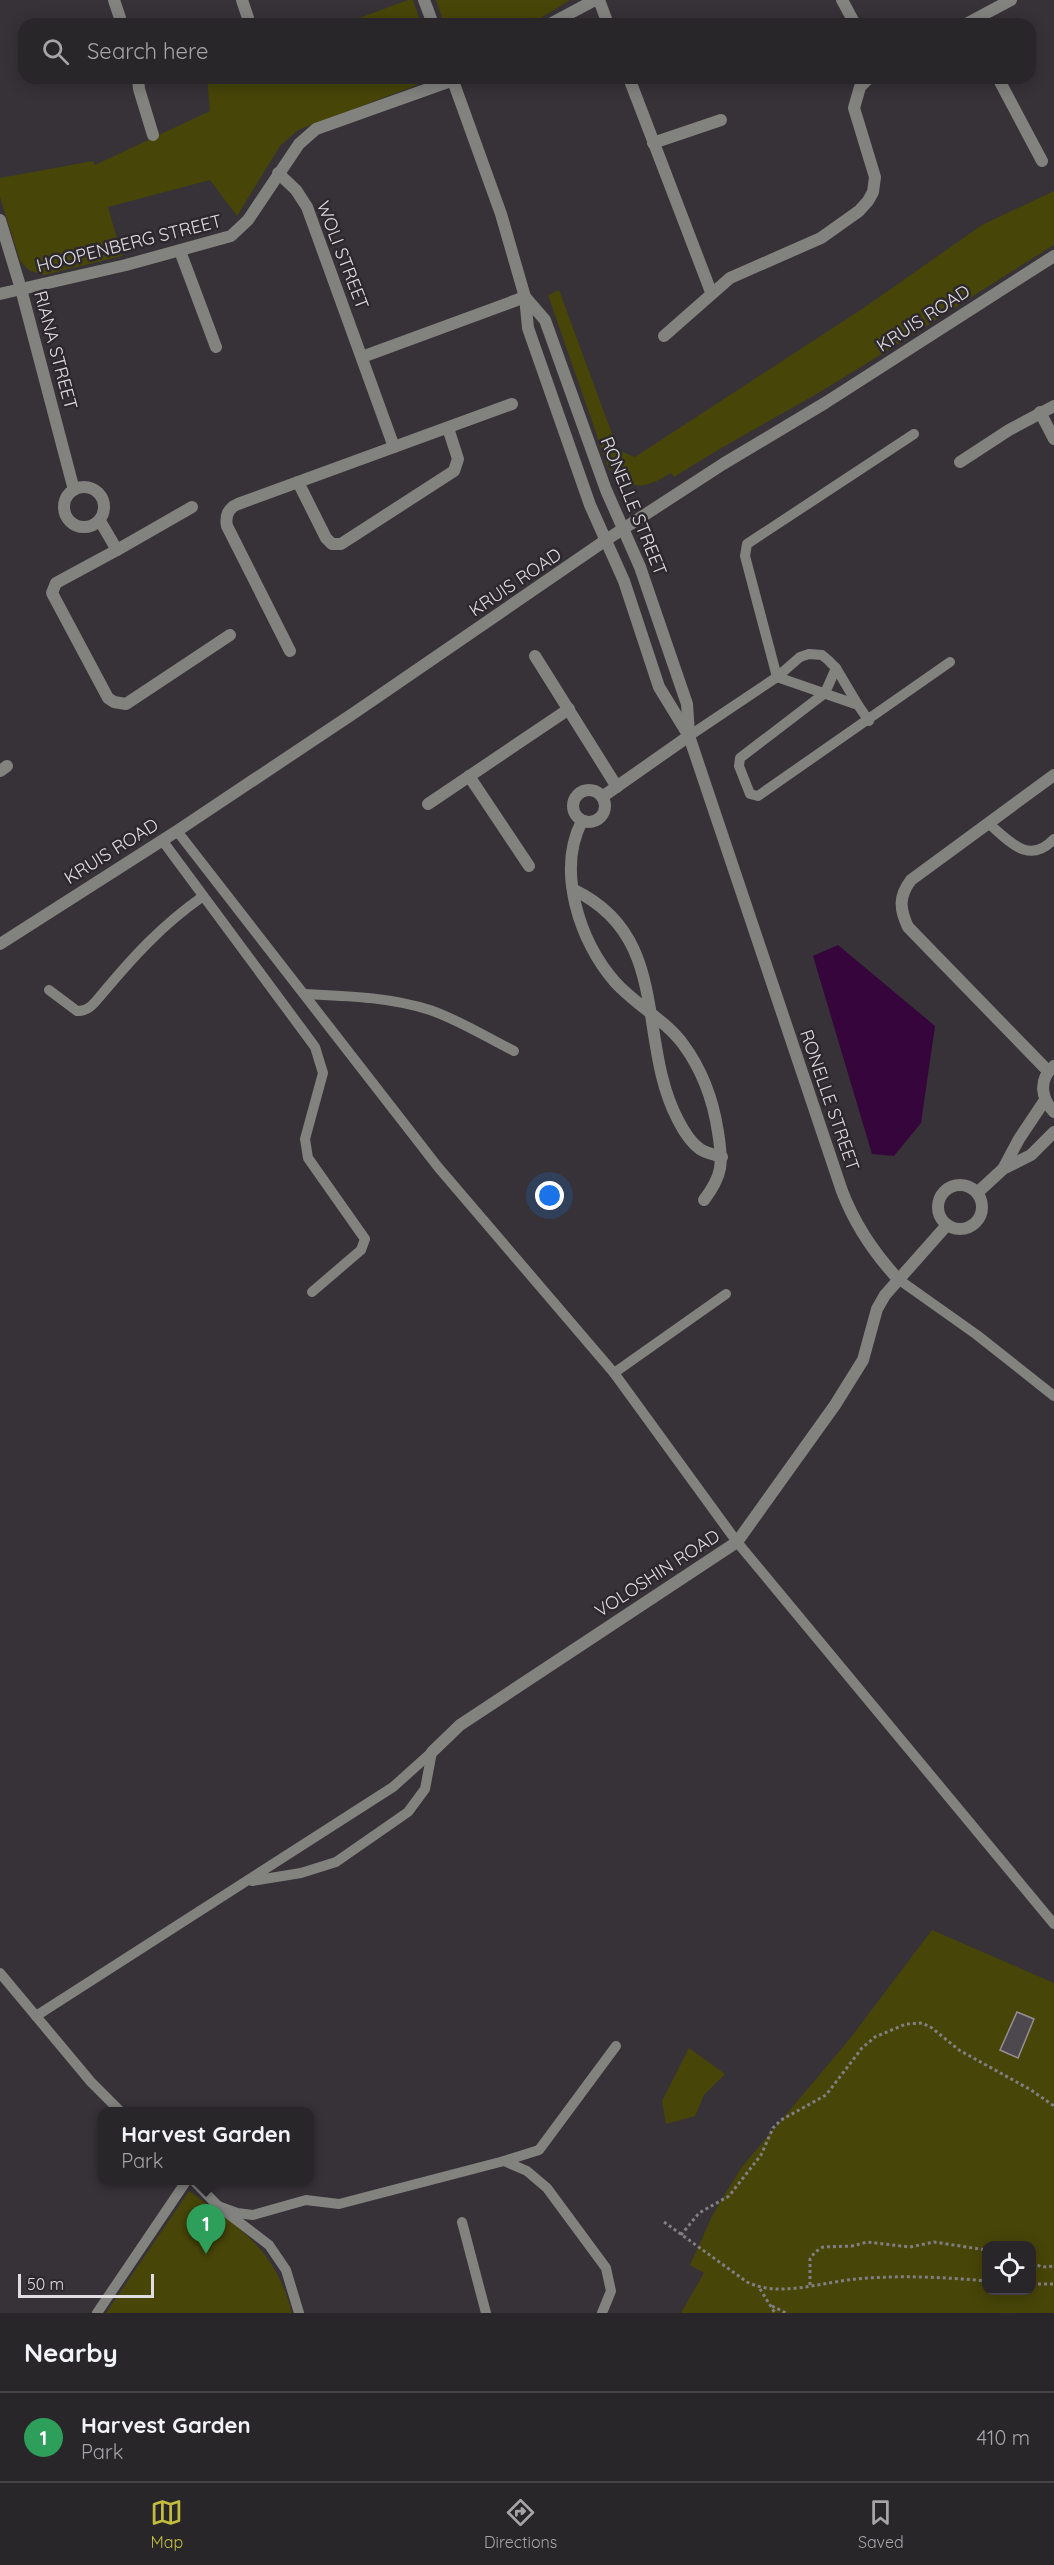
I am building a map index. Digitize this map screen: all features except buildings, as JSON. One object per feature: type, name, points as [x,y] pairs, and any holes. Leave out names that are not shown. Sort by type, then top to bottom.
[{"type":"street","points":[[114,0],[120,18]]},
{"type":"street","points":[[242,0],[248,18]]},
{"type":"street","points":[[424,0],[431,18]]},
{"type":"street","points":[[562,18],[597,0],[605,18]]},
{"type":"street","points":[[842,0],[852,18]]},
{"type":"street","points":[[979,18],[1011,0]]},
{"type":"street","points":[[139,84],[153,135]]},
{"type":"street","name":"HOOPENBERG STREET","points":[[0,294],[180,251],[231,236],[238,231],[299,144],[316,129],[441,84]]},
{"type":"street","name":"RONELLE STREET","points":[[457,84],[501,214],[525,297],[528,328],[590,505],[624,581],[659,687],[689,736],[842,1191],[862,1233],[874,1252],[898,1279]]},
{"type":"street","points":[[630,84],[711,292]]},
{"type":"street","points":[[664,336],[711,292],[747,269],[821,238],[859,211],[868,201],[873,192],[875,177],[854,108],[863,84]]},
{"type":"street","points":[[1001,84],[1042,161]]},
{"type":"street","points":[[653,143],[721,120]]},
{"type":"street","name":"WOLI STREET","points":[[278,173],[296,190],[307,207],[394,447]]},
{"type":"street","name":"RIANA STREET","points":[[0,220],[21,289],[74,490]]},
{"type":"street","points":[[180,251],[216,347]]},
{"type":"street","name":"KRUIS ROAD","points":[[0,944],[177,831],[354,713],[623,528],[825,403],[1054,256]]},
{"type":"street","points":[[362,357],[525,297]]},
{"type":"street","name":"RONELLE STREET","points":[[525,297],[545,320],[606,490],[640,567],[687,704],[689,736]]},
{"type":"street","points":[[290,651],[227,526],[226,517],[234,506],[512,404]]},
{"type":"street","points":[[960,462],[1040,412],[1054,406]]},
{"type":"street","points":[[1040,412],[1054,439]]},
{"type":"street","points":[[298,482],[326,538],[332,543],[341,544],[454,471],[458,459],[448,428]]},
{"type":"street","points":[[88,487],[100,495],[105,508],[100,521],[88,527],[74,525],[69,520],[64,507],[66,500],[74,490],[88,487]]},
{"type":"street","points":[[192,507],[56,583],[52,593],[108,698],[114,702],[126,704],[230,635]]},
{"type":"street","points":[[100,521],[117,550]]},
{"type":"street","points":[[535,656],[617,787]]},
{"type":"street","points":[[428,804],[568,709]]},
{"type":"street","points":[[602,797],[689,736]]},
{"type":"street","points":[[1054,775],[911,880],[903,891],[900,901],[902,916],[908,927],[1051,1069],[1042,1086],[1046,1100],[1054,1112]]},
{"type":"street","points":[[469,776],[529,866]]},
{"type":"street","points":[[583,791],[594,791],[602,797],[605,807],[602,817],[593,822],[582,821],[578,818],[573,809],[579,794],[583,791]]},
{"type":"street","points":[[582,821],[576,833],[571,867],[576,907],[585,932],[599,959],[616,983],[672,1032],[699,1068],[709,1091],[715,1110],[722,1157],[717,1182],[704,1200]]},
{"type":"street","points":[[574,890],[601,906],[626,933],[636,956],[653,1016],[660,1074],[671,1107],[692,1142],[701,1149],[722,1157]]},
{"type":"street","points":[[1003,1169],[1019,1139],[1046,1100]]},
{"type":"street","points":[[977,1193],[1003,1169],[1031,1155],[1054,1132]]},
{"type":"street","points":[[959,1185],[973,1189],[977,1193],[981,1210],[975,1223],[961,1229],[947,1225],[937,1207],[942,1194],[959,1185]]},
{"type":"street","name":"VOLOSHIN ROAD","points":[[432,1752],[460,1725],[737,1542],[835,1406],[863,1360],[877,1309],[885,1295],[947,1225]]},
{"type":"lane","points":[[777,677],[745,556],[745,547],[914,434]]},
{"type":"lane","points":[[689,736],[777,677],[800,657],[808,654],[822,655],[836,668],[869,721]]},
{"type":"lane","points":[[836,668],[825,693],[740,758],[738,766],[750,794],[758,796],[869,721],[950,662]]},
{"type":"lane","points":[[777,677],[858,705]]},
{"type":"lane","points":[[988,823],[1017,848],[1030,852],[1045,849],[1054,839]]},
{"type":"lane","points":[[177,831],[438,1167],[615,1373],[737,1542],[1054,1924]]},
{"type":"lane","points":[[162,840],[315,1047],[321,1064],[322,1073],[305,1139],[305,1148],[308,1158],[365,1239],[361,1250],[312,1292]]},
{"type":"lane","points":[[49,990],[77,1011],[82,1012],[90,1008],[142,946],[162,926],[202,897]]},
{"type":"lane","points":[[305,994],[364,996],[405,1003],[455,1021],[514,1051]]},
{"type":"lane","name":"RONELLE STREET","points":[[898,1279],[977,1335],[1054,1396]]},
{"type":"lane","points":[[615,1373],[726,1294]]},
{"type":"lane","points":[[246,1882],[301,1873],[336,1862],[390,1825],[408,1812],[422,1794],[432,1752]]},
{"type":"lane","points":[[36,2016],[393,1787],[432,1752]]},
{"type":"lane","points":[[0,1973],[91,2082],[116,2107]]},
{"type":"lane","points":[[218,2206],[237,2213],[253,2215],[306,2200],[339,2204],[539,2150],[608,2061],[616,2046]]},
{"type":"lane","points":[[504,2161],[527,2171],[547,2188],[606,2268],[611,2291],[602,2313]]},
{"type":"lane","points":[[97,2313],[184,2185]]},
{"type":"lane","points":[[197,2185],[218,2206],[263,2239],[275,2253],[291,2281],[299,2313]]},
{"type":"lane","points":[[462,2222],[486,2313]]},
{"type":"path","points":[[681,2235],[699,2213],[729,2196],[761,2155],[773,2128],[781,2120],[826,2095],[862,2048],[875,2037],[895,2027],[922,2024],[932,2028],[959,2050],[1031,2090],[1054,2106]]},
{"type":"path","points":[[664,2222],[760,2289],[775,2313]]},
{"type":"path","points":[[810,2284],[810,2259],[823,2247],[852,2246],[867,2242],[910,2247],[934,2242],[982,2249]]},
{"type":"path","points":[[1036,2265],[1042,2267],[1054,2266]]},
{"type":"path","points":[[760,2289],[856,2279],[926,2276],[982,2281]]},
{"type":"path","points":[[1036,2284],[1054,2284]]},
{"type":"path","points":[[771,2306],[786,2313]]},
{"type":"shaded area","points":[[413,0],[419,18],[359,18]]},
{"type":"shaded area","points":[[436,0],[570,0],[541,18],[442,18]]},
{"type":"shaded area","points":[[208,84],[418,84],[298,130],[280,146],[237,216],[210,180],[108,207],[122,256],[44,275],[30,271],[20,261],[0,197],[0,178],[93,161],[95,165],[210,111]]},
{"type":"shaded area","points":[[1054,191],[1054,245],[873,359],[674,477],[671,473],[655,482],[634,485],[627,482],[614,468],[609,470],[548,295],[559,290],[618,450],[635,457],[865,307],[982,225]]},
{"type":"shaded area","points":[[838,945],[935,1026],[921,1123],[894,1156],[872,1154],[813,956]]},
{"type":"shaded area","points":[[932,1930],[1054,1983],[1054,2313],[681,2313],[704,2273],[690,2265],[713,2214],[741,2168],[848,2041]]},
{"type":"shaded area","points":[[689,2048],[725,2074],[704,2095],[695,2116],[666,2124],[662,2101]]},
{"type":"shaded area","points":[[189,2191],[240,2229],[265,2256],[285,2291],[292,2313],[106,2313]]},
{"type":"place","name":"Harvest Garden","points":[[206,2254]]}]
